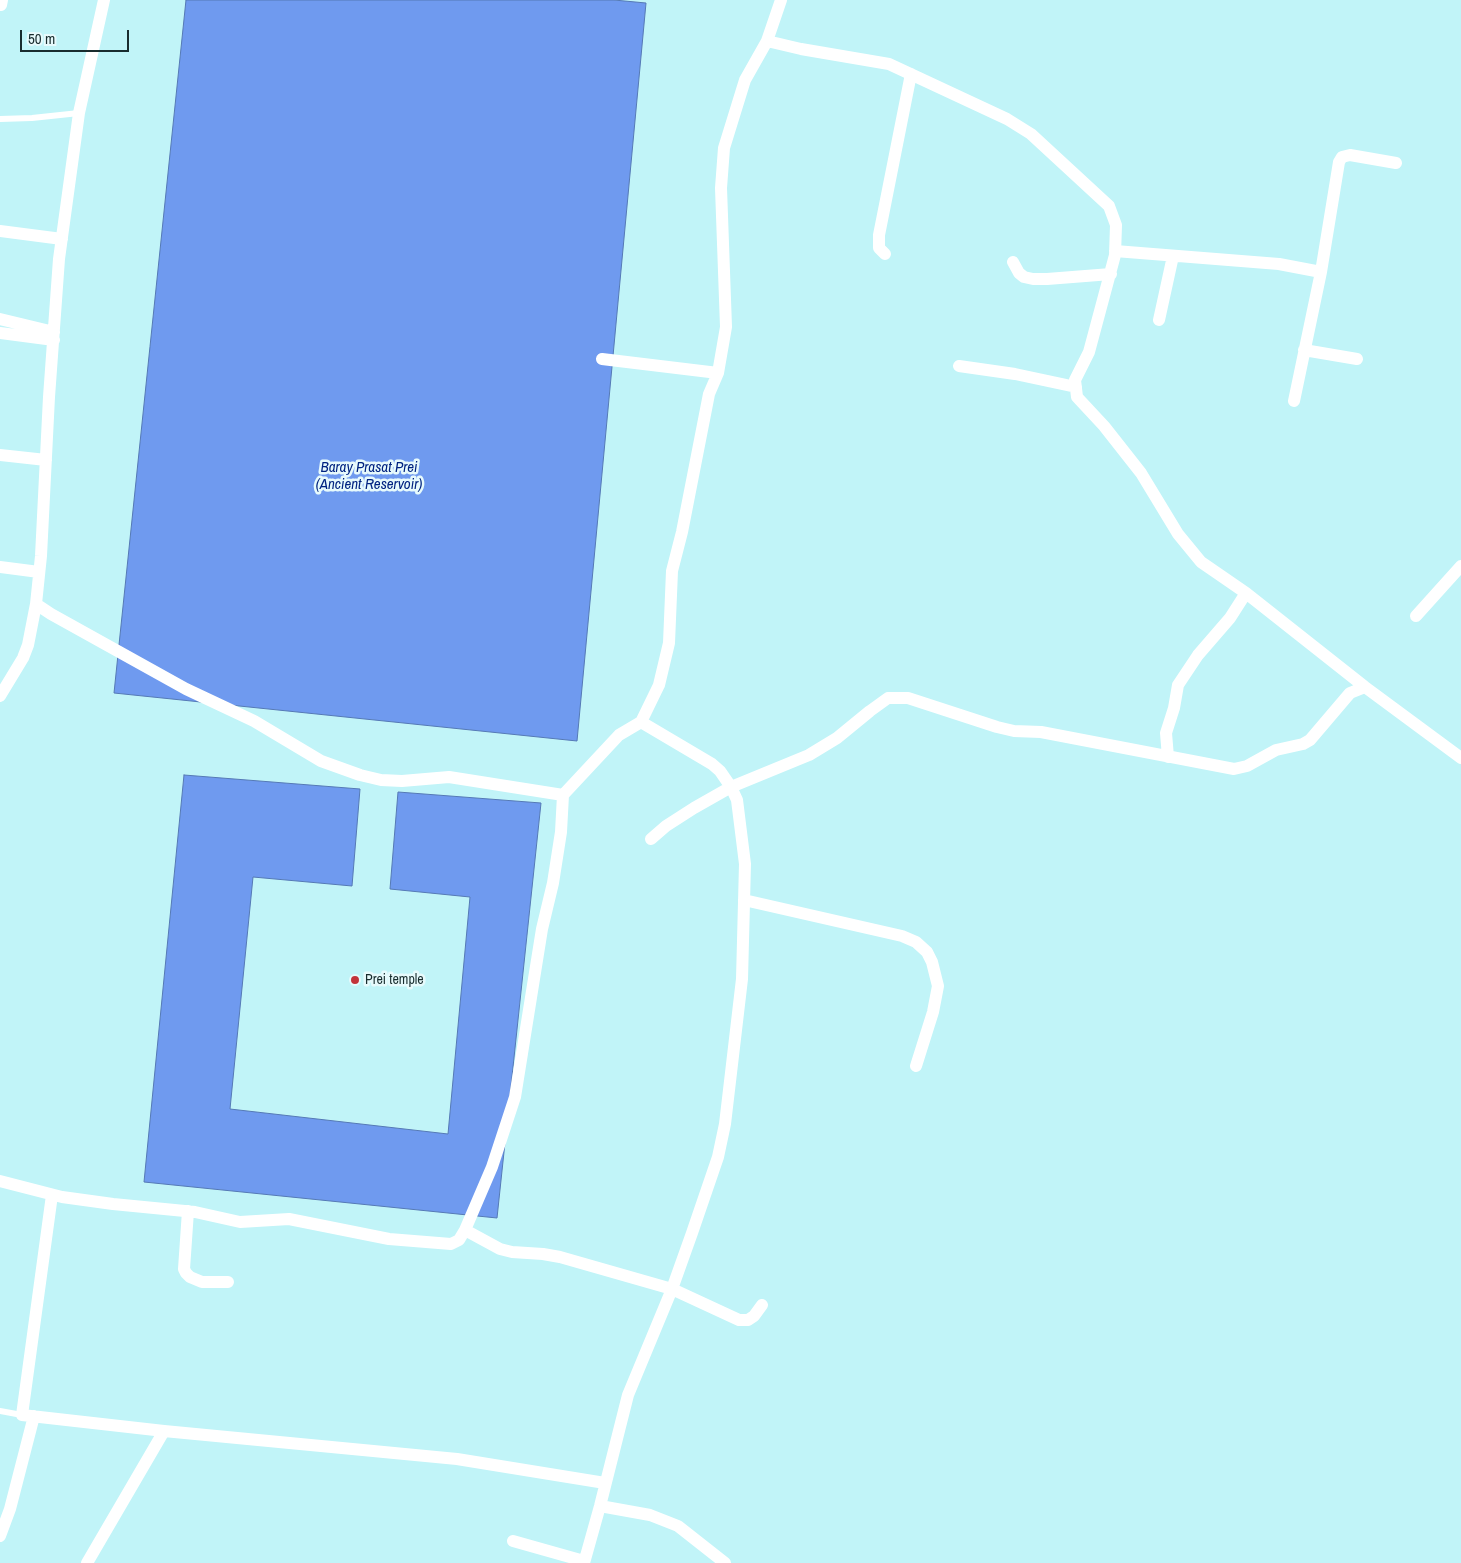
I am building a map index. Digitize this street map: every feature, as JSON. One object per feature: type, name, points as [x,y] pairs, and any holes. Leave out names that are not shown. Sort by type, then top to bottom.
[{"type":"street","points":[[0,696],[23,658],[28,645],[36,604],[41,556],[54,336],[62,239],[79,113],[104,0]]},
{"type":"street","points":[[0,1181],[52,1195],[113,1204],[188,1211],[240,1222],[289,1219],[389,1239],[451,1244],[459,1240],[492,1167],[515,1097],[542,928],[553,882],[561,832],[563,795],[619,735],[641,722],[659,685],[669,644],[672,571],[682,532],[709,394],[718,372],[726,326],[721,188],[724,148],[745,80],[768,41],[781,0]]},
{"type":"street","points":[[768,41],[801,49],[889,64],[1007,119],[1031,134],[1109,206],[1116,225],[1115,251],[1089,352],[1076,380],[1077,397],[1104,426],[1141,473],[1178,534],[1202,562],[1246,593],[1364,687],[1461,758]]},
{"type":"street","points":[[885,254],[879,248],[879,236],[912,74]]},
{"type":"street","points":[[1294,401],[1321,272],[1339,162],[1342,157],[1350,155],[1396,163]]},
{"type":"street","points":[[0,231],[62,239]]},
{"type":"street","points":[[1115,251],[1279,264],[1321,272]]},
{"type":"street","points":[[1159,320],[1173,256]]},
{"type":"street","points":[[1014,262],[1019,274],[1033,279],[1110,274]]},
{"type":"street","points":[[0,319],[54,336]]},
{"type":"street","points":[[0,333],[54,336]]},
{"type":"street","points":[[1304,350],[1357,359]]},
{"type":"street","points":[[602,359],[718,372]]},
{"type":"street","points":[[959,366],[1015,374],[1076,387]]},
{"type":"street","points":[[0,455],[46,460]]},
{"type":"street","points":[[1416,616],[1461,566]]},
{"type":"street","points":[[0,567],[39,572]]},
{"type":"street","points":[[1168,756],[1166,733],[1174,708],[1178,685],[1198,654],[1230,618],[1246,593]]},
{"type":"street","points":[[36,604],[59,619],[186,688],[254,721],[321,761],[360,775],[381,780],[402,781],[449,777],[563,795]]},
{"type":"street","points":[[652,839],[666,826],[731,787],[808,755],[837,738],[882,701],[896,697],[908,698],[1014,731],[1041,732],[1234,769],[1247,766],[1276,750],[1303,744],[1310,740],[1350,693],[1364,687]]},
{"type":"street","points":[[513,1541],[584,1562],[628,1395],[672,1288],[718,1157],[724,1124],[742,979],[745,864],[737,800],[720,771],[712,764],[641,722]]},
{"type":"street","points":[[744,900],[902,936],[916,942],[927,952],[932,962],[938,986],[933,1012],[916,1066]]},
{"type":"street","points":[[0,1536],[10,1509],[28,1415],[52,1195]]},
{"type":"street","points":[[188,1211],[184,1269],[186,1273],[190,1278],[202,1282],[228,1282]]},
{"type":"street","points":[[465,1230],[500,1249],[560,1257],[672,1288],[742,1321],[754,1316],[762,1305]]},
{"type":"street","points":[[28,1415],[164,1431],[457,1459],[605,1483]]},
{"type":"street","points":[[87,1563],[164,1431]]},
{"type":"street","points":[[600,1506],[650,1514],[678,1526],[725,1563]]},
{"type":"lane","points":[[0,119],[79,113]]},
{"type":"lane","points":[[0,1411],[28,1415]]},
{"type":"water","name":"Baray Prasat Prei (Ancient Reservoir)","points":[[186,0],[614,0],[646,3],[577,741],[114,693]]},
{"type":"water","points":[[184,775],[360,789],[352,886],[253,877],[230,1109],[448,1134],[470,897],[390,889],[398,792],[541,803],[497,1218],[144,1182]]},
{"type":"place","name":"Prei temple","points":[[355,980]]}]
